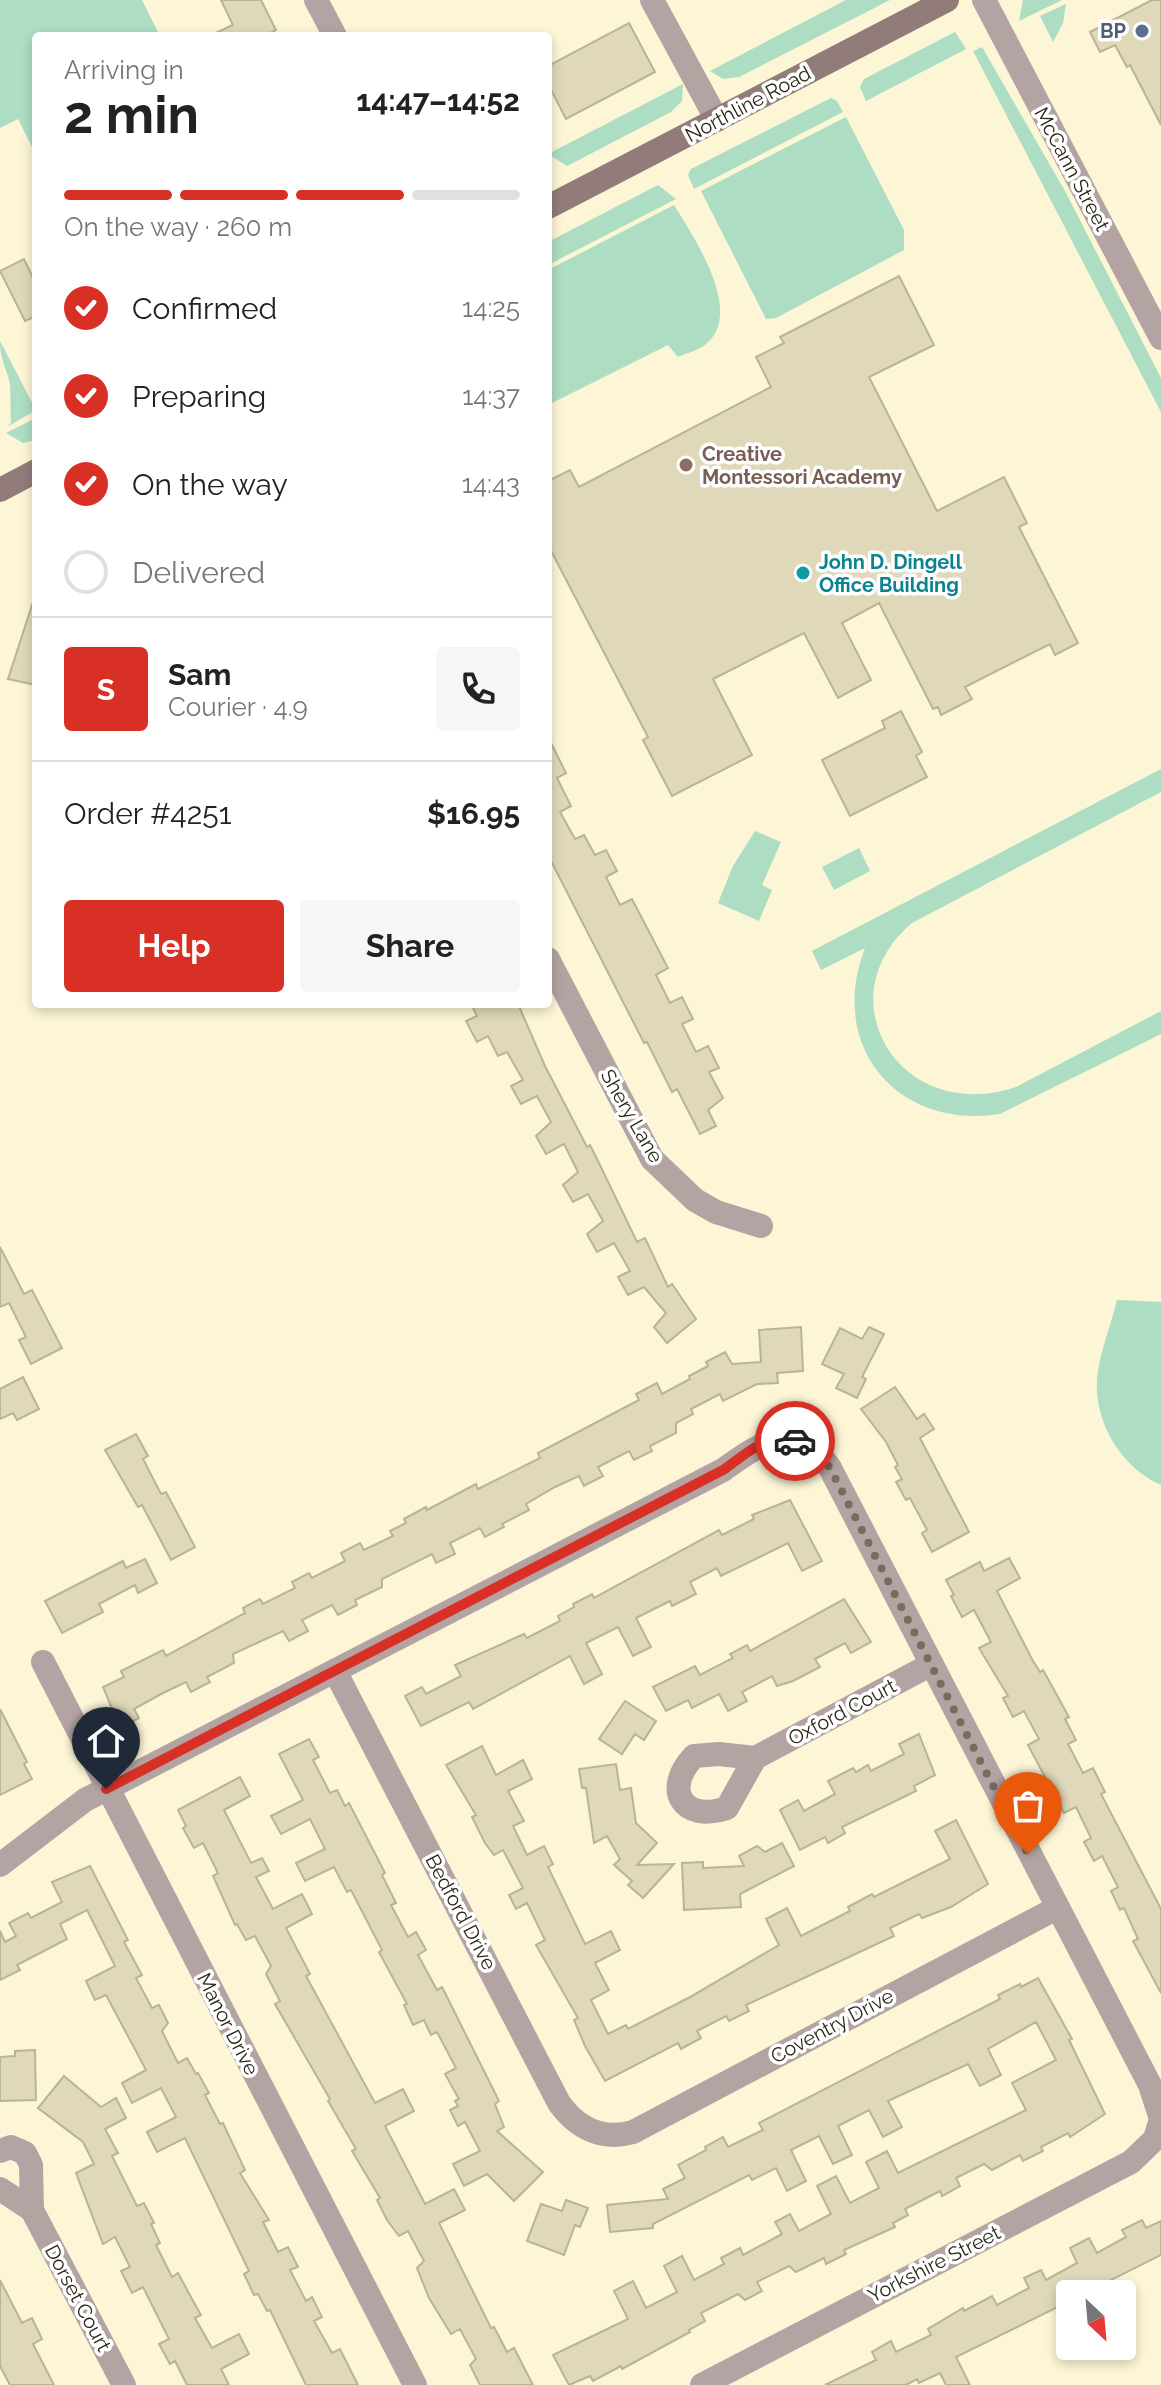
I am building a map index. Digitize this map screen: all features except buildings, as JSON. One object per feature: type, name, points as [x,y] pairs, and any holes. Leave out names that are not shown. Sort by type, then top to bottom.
[{"type":"main road","name":"Northline Road","points":[[552,205],[947,0]]},
{"type":"main road","points":[[0,490],[32,473]]},
{"type":"street","points":[[316,0],[333,32]]},
{"type":"street","points":[[652,0],[717,120]]},
{"type":"street","name":"McCann Street","points":[[984,0],[1160,333]]},
{"type":"street","name":"Shery Lane","points":[[552,967],[652,1159],[695,1200],[716,1212],[761,1226]]},
{"type":"street","points":[[0,1865],[75,1806],[106,1789],[723,1470],[763,1441],[785,1438],[814,1449],[830,1468],[1150,2085],[1160,2124]]},
{"type":"street","name":"Manor Drive","points":[[43,1662],[415,2385]]},
{"type":"street","name":"Oxford Court","points":[[755,1758],[930,1665]]},
{"type":"street","name":"Bedford Drive","points":[[335,1671],[559,2103],[585,2128],[605,2135]]},
{"type":"street","name":"Coventry Drive","points":[[605,2135],[633,2132],[1057,1908]]},
{"type":"street","name":"Yorkshire Street","points":[[702,2385],[1131,2162],[1146,2151],[1160,2124]]},
{"type":"street","name":"Dorset Court","points":[[0,2151],[11,2147],[25,2153],[31,2165],[32,2210],[124,2385]]},
{"type":"street","name":"Dorset Court","points":[[0,2189],[32,2210]]},
{"type":"green space","points":[[0,0],[142,0],[158,32],[32,32],[32,147],[18,119],[0,128]]},
{"type":"green space","points":[[846,0],[890,0],[739,77],[723,79],[710,71]]},
{"type":"green space","points":[[1023,0],[1062,0],[1019,21]]},
{"type":"green space","points":[[1066,4],[1063,23],[1053,42],[1040,16]]},
{"type":"green space","points":[[955,32],[966,49],[866,101],[860,87],[864,79]]},
{"type":"green space","points":[[982,47],[1065,191],[1161,378],[1161,412],[973,51]]},
{"type":"green space","points":[[683,84],[682,101],[671,112],[567,166],[552,157],[552,152]]},
{"type":"green space","points":[[831,98],[837,101],[843,112],[694,189],[688,175],[691,169]]},
{"type":"green space","points":[[846,117],[904,230],[904,250],[776,318],[766,319],[701,191]]},
{"type":"green space","points":[[658,185],[676,199],[552,263],[552,240]]},
{"type":"green space","points":[[674,205],[712,274],[720,312],[717,329],[707,343],[697,349],[678,357],[668,345],[552,403],[552,268]]},
{"type":"green space","points":[[0,341],[32,402],[32,412],[7,427],[11,423],[10,385]]},
{"type":"green space","points":[[32,420],[32,441],[23,443],[6,433]]},
{"type":"green space","points":[[1161,769],[1161,792],[912,923],[886,953],[874,986],[875,1018],[887,1048],[909,1072],[938,1088],[975,1094],[1016,1087],[1161,1011],[1161,1034],[1000,1114],[963,1115],[930,1109],[902,1094],[880,1074],[864,1048],[856,1018],[856,984],[865,948],[821,970],[812,951]]},
{"type":"green space","points":[[755,831],[781,842],[762,885],[772,890],[759,921],[718,903],[733,866]]},
{"type":"green space","points":[[859,848],[870,871],[834,890],[822,867]]},
{"type":"green space","points":[[1117,1300],[1161,1302],[1161,1485],[1123,1456],[1100,1412],[1098,1369]]},
{"type":"way so far","points":[[795,1441],[814,1449],[830,1468],[1028,1854]]},
{"type":"place","name":"BP","points":[[1142,31]]},
{"type":"place","name":"Creative Montessori Academy","points":[[686,465]]},
{"type":"place","name":"John D. Dingell Office Building","points":[[803,573]]},
{"type":"route","points":[[106,1789],[723,1470],[763,1441],[785,1438],[795,1441]]}]
